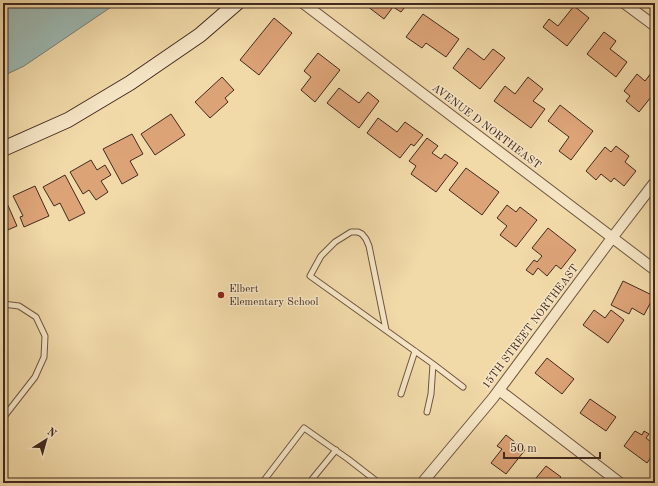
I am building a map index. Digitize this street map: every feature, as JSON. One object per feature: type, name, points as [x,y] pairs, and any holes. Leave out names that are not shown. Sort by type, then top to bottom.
[{"type":"street","points":[[3,149],[68,120],[130,83],[200,35],[237,3]]},
{"type":"street","name":"AVENUE D NORTHEAST","points":[[303,3],[655,270]]},
{"type":"street","points":[[624,3],[655,26]]},
{"type":"street","name":"15TH STREET NORTHEAST","points":[[422,483],[499,390],[655,182]]},
{"type":"street","points":[[499,390],[620,483]]},
{"type":"lane","points":[[386,330],[370,246],[362,234],[358,232],[351,232],[334,242],[321,256],[310,276],[463,387]]},
{"type":"lane","points":[[3,304],[19,306],[36,317],[45,336],[44,357],[35,377],[3,418]]},
{"type":"lane","points":[[401,394],[415,351]]},
{"type":"lane","points":[[427,412],[431,394],[433,364]]},
{"type":"lane","points":[[262,483],[304,428],[380,483]]},
{"type":"lane","points":[[310,483],[336,450]]},
{"type":"water","points":[[3,3],[117,3],[24,66],[3,76]]},
{"type":"building","points":[[369,3],[408,3],[401,12],[393,7],[384,19],[367,6]]},
{"type":"building","points":[[574,6],[589,18],[567,46],[543,27],[549,19],[558,26]]},
{"type":"building","points":[[423,14],[459,39],[446,57],[426,43],[422,48],[406,37]]},
{"type":"building","points":[[274,18],[292,33],[259,75],[240,60]]},
{"type":"building","points":[[604,32],[616,41],[610,49],[627,62],[616,77],[587,54]]},
{"type":"building","points":[[468,48],[484,60],[493,49],[505,58],[480,89],[453,68]]},
{"type":"building","points":[[318,53],[340,70],[315,102],[301,90],[311,77],[304,71]]},
{"type":"building","points":[[655,68],[655,92],[639,112],[626,101],[630,96],[624,91],[637,74],[645,81]]},
{"type":"building","points":[[222,77],[234,90],[225,98],[228,102],[210,118],[195,102]]},
{"type":"building","points":[[528,77],[543,89],[533,101],[545,109],[531,128],[494,101],[505,86],[515,94]]},
{"type":"building","points":[[339,88],[359,103],[368,92],[379,101],[359,128],[327,103]]},
{"type":"building","points":[[560,105],[593,131],[571,160],[559,151],[569,137],[548,121]]},
{"type":"building","points":[[171,114],[185,135],[155,155],[141,134]]},
{"type":"building","points":[[378,118],[397,132],[405,122],[423,135],[414,146],[411,144],[400,158],[367,133]]},
{"type":"building","points":[[132,134],[143,154],[130,161],[138,175],[122,184],[103,149]]},
{"type":"building","points":[[427,138],[438,146],[432,153],[441,159],[445,154],[458,163],[436,192],[411,174],[416,166],[409,161]]},
{"type":"building","points":[[616,146],[629,156],[625,162],[636,171],[624,186],[614,178],[611,182],[601,174],[596,180],[586,171],[605,147],[611,152]]},
{"type":"building","points":[[91,160],[97,170],[105,165],[111,175],[101,181],[108,192],[96,200],[89,190],[83,194],[70,172]]},
{"type":"building","points":[[466,168],[499,192],[482,215],[449,190]]},
{"type":"building","points":[[65,175],[85,213],[69,221],[60,203],[54,206],[43,187]]},
{"type":"building","points":[[35,186],[49,216],[24,227],[20,217],[23,216],[13,196]]},
{"type":"building","points":[[6,201],[17,226],[3,232],[3,203]]},
{"type":"building","points":[[507,205],[516,212],[520,207],[537,220],[516,247],[500,235],[507,226],[497,218]]},
{"type":"building","points":[[548,228],[576,250],[561,269],[556,265],[547,276],[538,268],[533,275],[526,270],[534,260],[537,262],[542,256],[532,248]]},
{"type":"building","points":[[623,281],[654,296],[644,315],[632,308],[629,314],[611,305]]},
{"type":"building","points":[[594,310],[605,318],[611,310],[624,320],[608,343],[583,325]]},
{"type":"building","points":[[547,358],[574,379],[562,394],[535,373]]},
{"type":"building","points":[[590,399],[616,417],[606,431],[580,413]]},
{"type":"building","points":[[635,431],[642,435],[644,431],[649,434],[646,438],[655,445],[655,452],[647,463],[624,446]]},
{"type":"building","points":[[506,435],[525,450],[506,474],[491,463],[502,449],[497,446]]},
{"type":"building","points":[[546,466],[561,477],[557,482],[559,483],[532,483]]},
{"type":"place","name":"Elbert Elementary School","points":[[221,295]]}]
